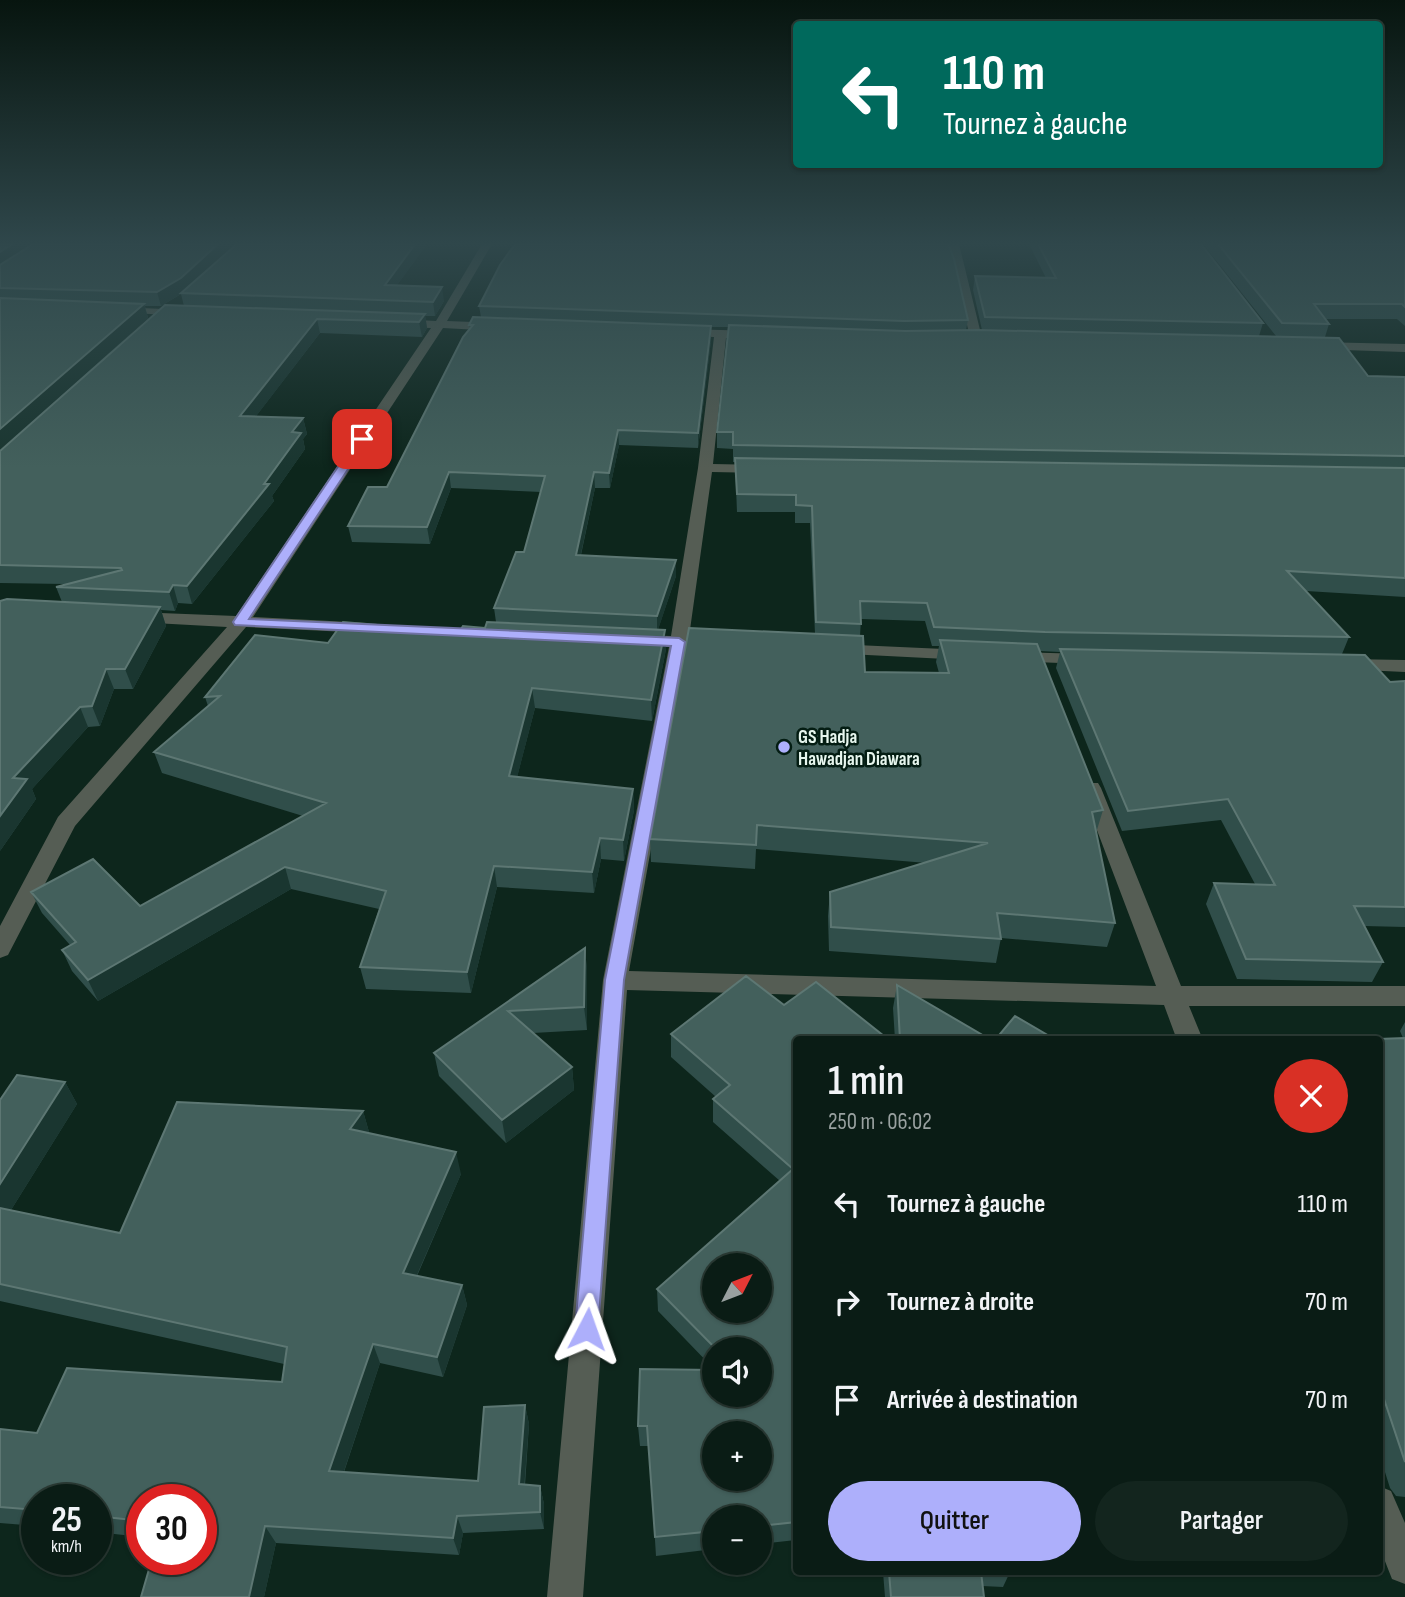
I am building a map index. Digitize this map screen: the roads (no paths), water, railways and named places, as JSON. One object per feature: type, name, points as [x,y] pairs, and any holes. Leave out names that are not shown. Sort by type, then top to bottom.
[{"type":"street","points":[[0,949],[66,822],[240,622],[443,319]]},
{"type":"street","points":[[967,319],[970,338],[990,338]]},
{"type":"street","points":[[384,322],[506,327]]},
{"type":"street","points":[[667,332],[772,336]]},
{"type":"street","points":[[565,1597],[615,980],[679,642],[705,468],[720,334]]},
{"type":"street","points":[[1300,346],[1405,348]]},
{"type":"street","points":[[705,468],[775,469]]},
{"type":"street","points":[[120,617],[391,629]]},
{"type":"street","points":[[624,640],[734,645]]},
{"type":"street","points":[[818,649],[1108,660]]},
{"type":"street","points":[[1041,659],[1051,684]]},
{"type":"street","points":[[1324,664],[1405,666]]},
{"type":"street","points":[[1082,762],[1188,1036]]},
{"type":"street","points":[[615,980],[1172,996],[1405,996]]},
{"type":"street","points":[[1383,1513],[1405,1566]]},
{"type":"place","name":"GS Hadja Hawadjan Diawara","points":[[784,747]]}]
